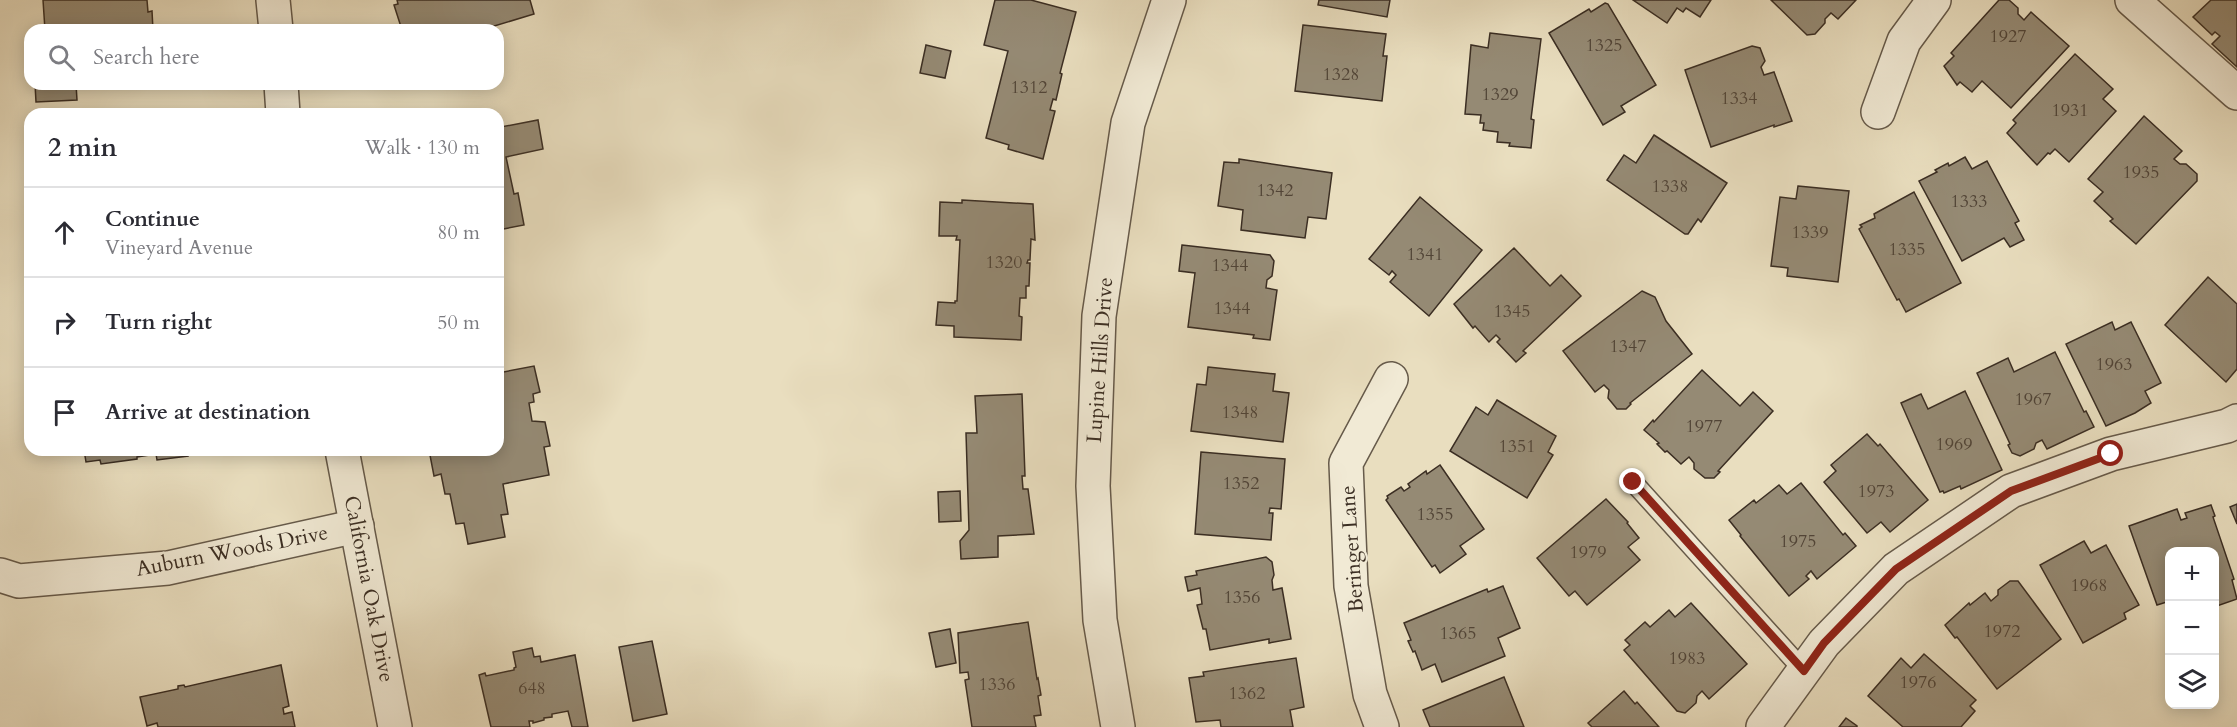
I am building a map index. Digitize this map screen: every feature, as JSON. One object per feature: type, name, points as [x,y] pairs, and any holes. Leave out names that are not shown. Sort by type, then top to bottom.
[{"type":"street","points":[[273,0],[275,24]]},
{"type":"street","name":"Lupine Hills Drive","points":[[1118,727],[1100,620],[1094,508],[1098,316],[1128,123],[1168,0]]},
{"type":"street","points":[[1878,112],[1904,41],[1934,0]]},
{"type":"street","points":[[2132,0],[2237,93]]},
{"type":"street","points":[[281,90],[282,108]]},
{"type":"street","name":"Beringer Lane","points":[[1382,727],[1370,694],[1351,586],[1346,463],[1391,379]]},
{"type":"street","points":[[1764,727],[1824,643],[1896,569],[2011,491],[2111,454],[2227,426],[2237,421]]},
{"type":"street","name":"California Oak Drive","points":[[343,456],[395,727]]},
{"type":"street","name":"Auburn Woods Drive","points":[[0,575],[19,581],[168,568],[357,526]]},
{"type":"lane","points":[[1633,482],[1804,671]]},
{"type":"building","points":[[43,0],[147,0],[148,12],[152,11],[153,24],[45,24]]},
{"type":"building","points":[[397,0],[530,0],[534,14],[501,24],[400,24],[394,5],[398,4]]},
{"type":"building","points":[[995,0],[1031,0],[1076,12],[1060,73],[1062,74],[1056,100],[1053,99],[1050,110],[1055,111],[1043,159],[1008,149],[1009,145],[986,138],[1008,51],[984,45]]},
{"type":"building","points":[[1319,0],[1390,0],[1387,17],[1318,5]]},
{"type":"building","points":[[1633,0],[1711,0],[1700,17],[1686,8],[1683,12],[1677,8],[1667,23]]},
{"type":"building","points":[[1771,0],[1856,0],[1838,19],[1831,13],[1815,34],[1807,35]]},
{"type":"building","points":[[1999,0],[2009,0],[2018,8],[2018,14],[2024,20],[2031,12],[2069,46],[2011,108],[1982,81],[1972,92],[1960,82],[1957,85],[1944,66],[1954,56],[1951,53]]},
{"type":"building","points":[[2211,0],[2237,0],[2237,67],[2212,44],[2220,36],[2215,32],[2212,35],[2193,17]]},
{"type":"building","points":[[1605,3],[1608,4],[1656,85],[1621,106],[1625,112],[1603,125],[1549,33],[1589,9],[1591,12]]},
{"type":"building","points":[[1303,25],[1386,34],[1383,56],[1387,56],[1382,101],[1295,91]]},
{"type":"building","points":[[1490,33],[1541,39],[1531,119],[1534,120],[1531,148],[1509,146],[1510,143],[1497,142],[1498,132],[1483,130],[1484,123],[1480,123],[1481,115],[1465,114],[1471,45],[1488,48]]},
{"type":"building","points":[[926,45],[951,51],[945,78],[920,73]]},
{"type":"building","points":[[1752,46],[1760,48],[1765,61],[1761,67],[1764,75],[1774,72],[1792,121],[1711,147],[1685,70]]},
{"type":"building","points":[[2075,54],[2113,89],[2103,99],[2116,111],[2069,162],[2055,149],[2037,165],[2007,133],[2016,123],[2013,120]]},
{"type":"building","points":[[35,90],[76,90],[77,100],[36,102]]},
{"type":"building","points":[[2144,116],[2182,151],[2174,159],[2180,164],[2186,164],[2197,174],[2197,181],[2136,244],[2110,221],[2113,219],[2094,201],[2103,192],[2088,179]]},
{"type":"building","points":[[538,120],[543,149],[506,157],[514,194],[518,193],[524,225],[504,229],[504,126]]},
{"type":"building","points":[[1654,135],[1727,183],[1701,222],[1698,219],[1688,234],[1607,180],[1624,155],[1636,163]]},
{"type":"building","points":[[1965,157],[1972,169],[1987,161],[2019,221],[2015,223],[2024,240],[2010,247],[2004,238],[1962,261],[1919,181],[1937,172],[1935,170],[1948,163],[1949,166]]},
{"type":"building","points":[[1239,159],[1332,173],[1326,219],[1308,217],[1305,238],[1241,230],[1243,210],[1218,206],[1224,162],[1239,163]]},
{"type":"building","points":[[1798,186],[1849,191],[1838,282],[1787,276],[1788,268],[1771,266],[1780,197],[1796,199]]},
{"type":"building","points":[[1914,192],[1961,283],[1906,312],[1899,299],[1897,300],[1859,229],[1862,227],[1860,225],[1875,218],[1874,214]]},
{"type":"building","points":[[1420,197],[1482,250],[1429,316],[1390,282],[1396,275],[1392,271],[1389,275],[1369,259]]},
{"type":"building","points":[[962,200],[1033,204],[1035,240],[1031,239],[1030,260],[1027,263],[1030,263],[1026,298],[1020,298],[1021,340],[954,337],[954,326],[936,325],[938,302],[955,303],[957,301],[960,240],[956,240],[957,236],[939,236],[940,202],[962,203]]},
{"type":"building","points":[[1182,245],[1270,255],[1274,261],[1272,276],[1267,280],[1266,288],[1277,290],[1270,340],[1253,338],[1254,335],[1188,327],[1195,273],[1179,271]]},
{"type":"building","points":[[1514,248],[1550,286],[1561,275],[1581,296],[1523,351],[1526,353],[1516,362],[1497,342],[1500,339],[1496,335],[1489,342],[1475,326],[1473,328],[1454,304]]},
{"type":"building","points":[[2208,277],[2237,304],[2237,369],[2226,382],[2165,325]]},
{"type":"building","points":[[1642,291],[1655,297],[1666,321],[1692,354],[1630,403],[1626,409],[1617,409],[1608,398],[1609,390],[1604,385],[1595,392],[1563,351]]},
{"type":"building","points":[[2112,322],[2115,330],[2131,322],[2161,383],[2145,391],[2151,403],[2106,426],[2066,344]]},
{"type":"building","points":[[2055,352],[2084,412],[2086,411],[2094,427],[2047,449],[2042,440],[2036,443],[2034,449],[2020,456],[2012,453],[1977,373],[2008,358],[2014,372]]},
{"type":"building","points":[[534,366],[540,392],[533,394],[534,402],[529,403],[532,421],[545,422],[550,446],[544,447],[549,475],[503,484],[508,514],[501,515],[505,537],[468,544],[464,523],[456,524],[450,494],[445,494],[441,474],[434,476],[430,456],[504,456],[504,372]]},
{"type":"building","points":[[1208,367],[1275,374],[1273,391],[1289,393],[1283,442],[1191,431],[1197,384],[1206,385]]},
{"type":"building","points":[[1702,370],[1740,406],[1753,392],[1773,411],[1714,478],[1705,478],[1694,469],[1694,463],[1689,457],[1681,464],[1667,451],[1665,452],[1657,444],[1659,443],[1644,430]]},
{"type":"building","points":[[1965,391],[2002,470],[1961,489],[1960,486],[1944,493],[1940,492],[1901,403],[1921,394],[1928,409]]},
{"type":"building","points":[[1022,394],[1025,476],[1022,476],[1023,489],[1028,489],[1034,534],[998,536],[998,557],[961,559],[960,541],[969,530],[966,433],[977,433],[975,396]]},
{"type":"building","points":[[1497,400],[1556,436],[1548,452],[1553,455],[1527,498],[1450,451],[1476,407],[1488,415]]},
{"type":"building","points":[[1867,434],[1878,446],[1880,444],[1928,500],[1890,532],[1881,522],[1867,533],[1824,482],[1836,471],[1831,465]]},
{"type":"building","points":[[1201,452],[1285,459],[1281,509],[1270,508],[1269,513],[1273,513],[1271,540],[1195,534]]},
{"type":"building","points":[[85,456],[143,456],[101,464],[100,460],[86,462]]},
{"type":"building","points":[[156,456],[188,456],[157,460]]},
{"type":"building","points":[[1440,465],[1484,529],[1460,546],[1466,554],[1440,573],[1435,565],[1432,567],[1386,500],[1387,496],[1401,487],[1404,491],[1410,487],[1408,484],[1426,471],[1427,474]]},
{"type":"building","points":[[1801,483],[1843,535],[1845,533],[1856,546],[1817,579],[1811,571],[1806,576],[1809,579],[1789,596],[1729,520],[1754,500],[1756,503],[1779,485],[1787,494]]},
{"type":"building","points":[[960,491],[961,521],[939,522],[938,492]]},
{"type":"building","points":[[1606,499],[1628,522],[1639,538],[1628,547],[1640,560],[1587,605],[1575,591],[1569,596],[1537,558]]},
{"type":"building","points":[[2237,504],[2237,524],[2230,507]]},
{"type":"building","points":[[2211,505],[2234,579],[2232,580],[2237,599],[2219,605],[2219,547],[2165,547],[2165,603],[2157,605],[2129,526],[2177,509],[2181,520],[2187,518],[2185,513]]},
{"type":"building","points":[[2084,541],[2091,553],[2106,545],[2139,605],[2124,613],[2126,619],[2083,643],[2040,565]]},
{"type":"building","points":[[1266,557],[1272,562],[1273,590],[1282,588],[1291,639],[1269,643],[1269,639],[1210,650],[1206,629],[1203,629],[1197,605],[1202,604],[1200,588],[1188,591],[1185,577],[1197,575],[1196,571]]},
{"type":"building","points":[[2010,581],[2018,581],[2061,639],[1997,689],[1945,625],[1969,603],[1970,605],[1985,593],[1991,601],[1998,595],[1998,590]]},
{"type":"building","points":[[1503,586],[1520,628],[1498,638],[1505,656],[1442,682],[1435,664],[1422,670],[1415,651],[1413,652],[1408,641],[1411,640],[1404,623],[1487,589],[1488,592]]},
{"type":"building","points":[[1691,603],[1747,664],[1709,699],[1702,691],[1697,696],[1696,703],[1685,713],[1677,711],[1624,650],[1630,645],[1625,640],[1645,622],[1650,627],[1669,610],[1675,617]]},
{"type":"building","points":[[1028,622],[1041,695],[1038,696],[1041,715],[1034,716],[1036,727],[972,727],[965,680],[969,679],[968,672],[960,673],[958,633]]},
{"type":"building","points":[[950,629],[956,663],[936,667],[929,633]]},
{"type":"building","points":[[652,641],[667,714],[633,721],[619,647]]},
{"type":"building","points":[[532,648],[534,657],[540,656],[541,662],[575,655],[588,727],[572,727],[568,711],[552,714],[552,717],[533,723],[529,721],[530,727],[491,727],[479,675],[485,673],[486,676],[514,670],[516,667],[513,652]]},
{"type":"building","points":[[1924,654],[1976,700],[1970,706],[1975,711],[1961,727],[1903,727],[1868,696],[1901,658],[1911,668]]},
{"type":"building","points":[[1296,658],[1304,707],[1290,710],[1293,727],[1221,727],[1220,720],[1196,722],[1189,678],[1204,676],[1203,672]]},
{"type":"building","points":[[281,665],[289,706],[283,708],[284,714],[292,712],[295,727],[158,727],[157,723],[147,726],[140,697],[178,689],[178,686],[184,685],[185,687]]},
{"type":"building","points":[[1504,677],[1524,727],[1430,727],[1423,710]]},
{"type":"building","points":[[1624,691],[1659,727],[1592,727],[1588,723]]},
{"type":"building","points":[[1846,718],[1857,726],[1857,727],[1839,727]]},
{"type":"route","points":[[1633,482],[1804,671],[1824,643],[1896,569],[2011,491],[2111,454]]}]
